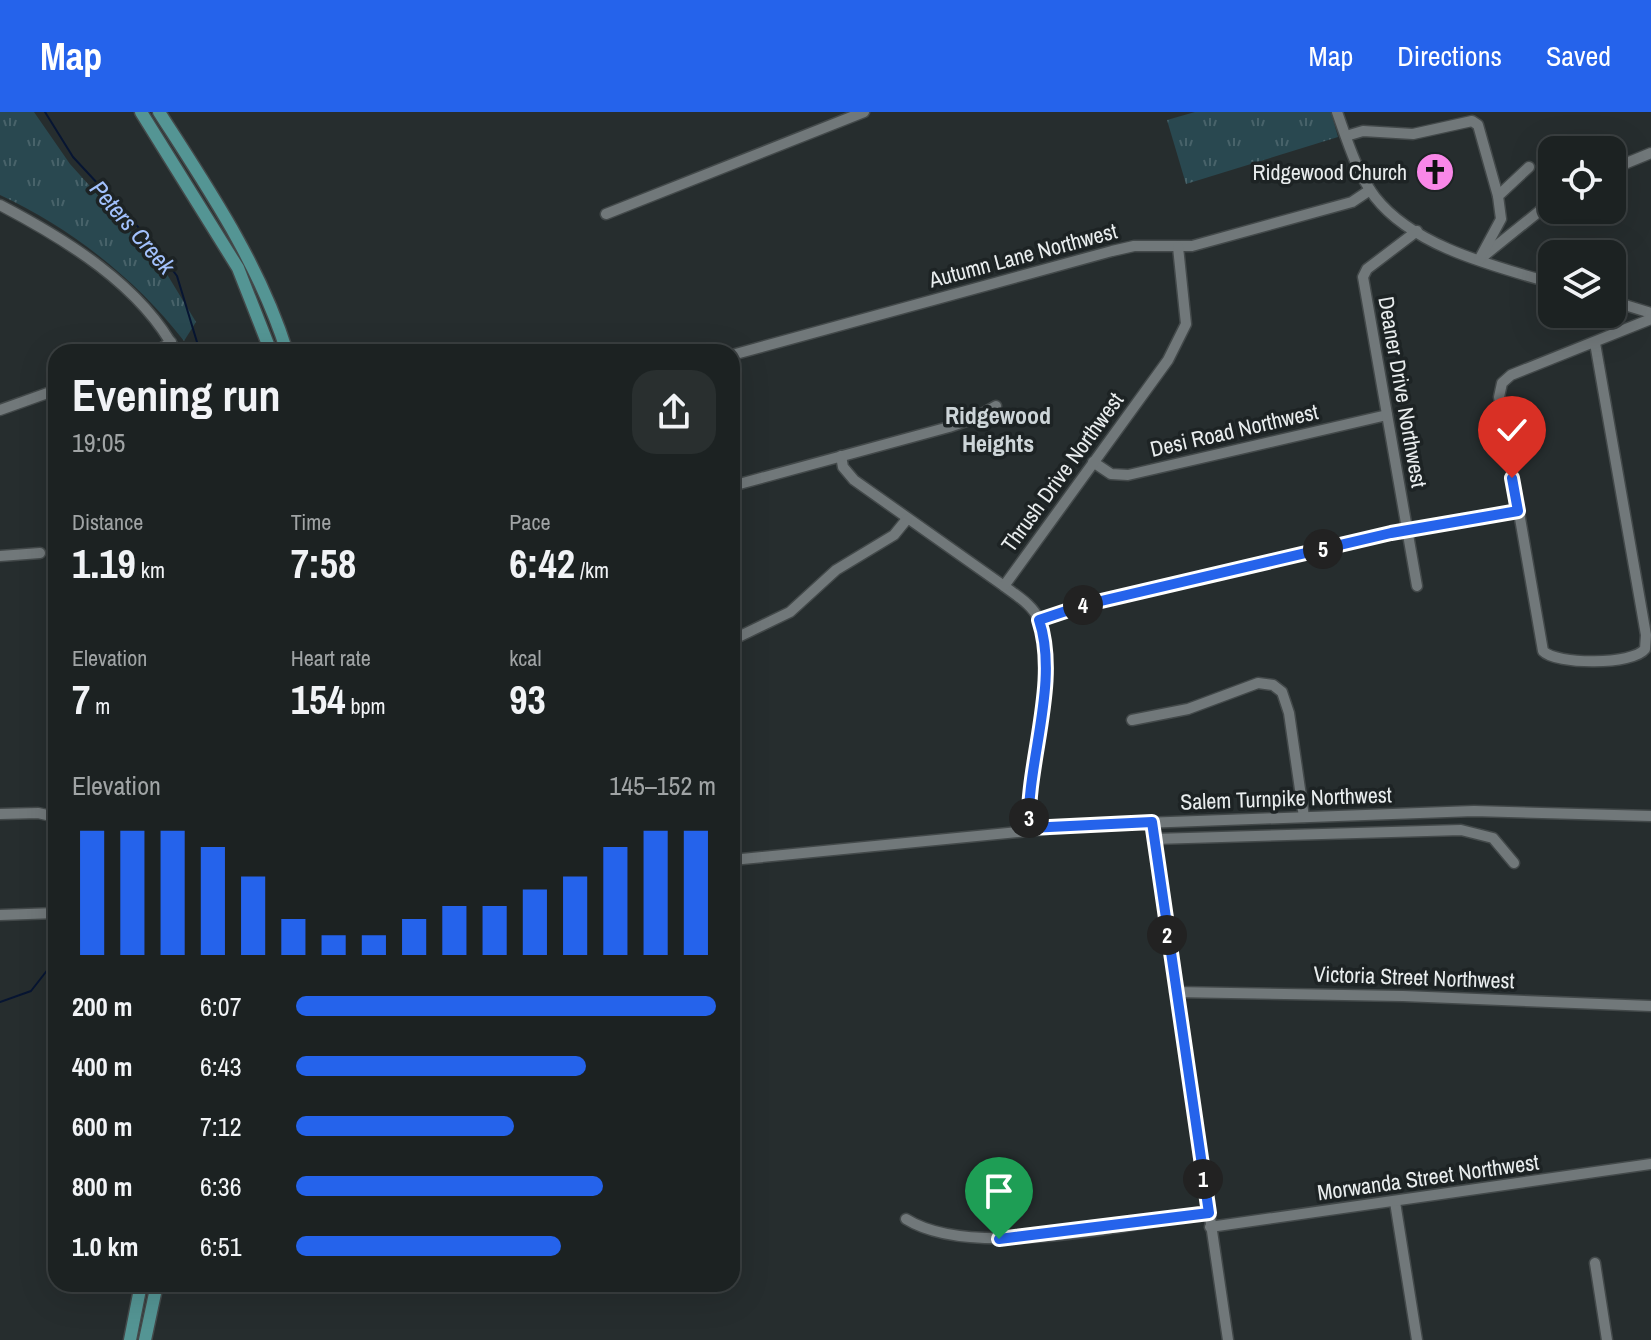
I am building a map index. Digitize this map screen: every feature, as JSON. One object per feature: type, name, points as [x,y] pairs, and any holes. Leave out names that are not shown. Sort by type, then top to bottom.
[{"type":"main road","points":[[141,112],[238,268],[268,344]]},
{"type":"main road","points":[[159,112],[241,241],[271,306],[284,344]]},
{"type":"main road","points":[[130,1340],[139,1292]]},
{"type":"main road","points":[[145,1340],[155,1292]]},
{"type":"street","points":[[606,214],[864,112]]},
{"type":"street","points":[[1337,112],[1370,190],[1385,208],[1417,231],[1479,260],[1538,279]]},
{"type":"street","points":[[1346,136],[1363,131],[1413,134],[1472,121],[1478,125],[1498,196],[1501,219],[1479,260]]},
{"type":"street","points":[[1626,163],[1651,153]]},
{"type":"street","points":[[1498,196],[1529,167]]},
{"type":"street","name":"Autumn Lane Northwest","points":[[740,353],[1112,251],[1145,245],[1178,247],[1352,202],[1370,190]]},
{"type":"street","points":[[0,205],[114,279],[148,311],[172,344]]},
{"type":"street","points":[[1479,260],[1538,212]]},
{"type":"street","name":"Deaner Drive Northwest","points":[[1417,231],[1367,269],[1363,277],[1417,586]]},
{"type":"street","name":"Thrush Drive Northwest","points":[[1004,586],[1168,360],[1183,332],[1186,313],[1178,247]]},
{"type":"street","points":[[1626,306],[1651,316]]},
{"type":"street","points":[[1595,343],[1646,643],[1636,658],[1560,660],[1543,651],[1499,397],[1502,383],[1511,375],[1595,343],[1651,316]]},
{"type":"street","points":[[0,410],[48,393]]},
{"type":"street","points":[[740,484],[975,418],[996,406]]},
{"type":"street","name":"Desi Road Northwest","points":[[1093,462],[1111,474],[1128,475],[1387,415]]},
{"type":"street","points":[[841,456],[847,473],[1004,586],[1028,605],[1039,620],[1044,644],[1043,678],[1029,828]]},
{"type":"street","points":[[1039,620],[1099,601],[1407,531],[1518,511]]},
{"type":"street","points":[[740,636],[790,612],[836,570],[894,535],[907,519]]},
{"type":"street","points":[[0,556],[40,553]]},
{"type":"street","points":[[1132,720],[1188,709],[1258,683],[1273,685],[1285,698],[1289,713],[1304,817]]},
{"type":"street","name":"Salem Turnpike Northwest","points":[[740,859],[1029,828],[1152,822],[1486,811],[1651,816]]},
{"type":"street","points":[[0,814],[48,815]]},
{"type":"street","points":[[1152,822],[1228,1340]]},
{"type":"street","points":[[1154,839],[1461,830],[1493,838],[1514,863]]},
{"type":"street","points":[[0,915],[48,913]]},
{"type":"street","name":"Victoria Street Northwest","points":[[1175,992],[1403,996],[1651,1006]]},
{"type":"street","name":"Morwanda Street Northwest","points":[[1210,1227],[1651,1164]]},
{"type":"street","points":[[1395,1202],[1417,1340]]},
{"type":"street","points":[[906,1219],[934,1231],[988,1239],[1209,1213]]},
{"type":"street","points":[[1595,1263],[1607,1340]]},
{"type":"green space","points":[[0,112],[34,112],[70,164],[162,266],[196,322],[184,341],[145,297],[101,258],[52,223],[0,195]]},
{"type":"green space","points":[[1195,112],[1331,112],[1338,137],[1186,184],[1167,120]]},
{"type":"waterway","name":"Peters Creek","points":[[45,112],[73,157],[152,242],[177,276],[198,344]]},
{"type":"waterway","name":"Peters Creek","points":[[0,1002],[31,991],[48,969]]},
{"type":"place","name":"Ridgewood Church","points":[[1435,172]]},
{"type":"district","name":"Ridgewood Heights","points":[[998,429]]},
{"type":"route","points":[[999,1239],[1209,1213],[1152,822],[1029,828],[1043,678],[1044,644],[1039,620],[1084,605],[1391,533],[1518,511],[1512,478]]}]
